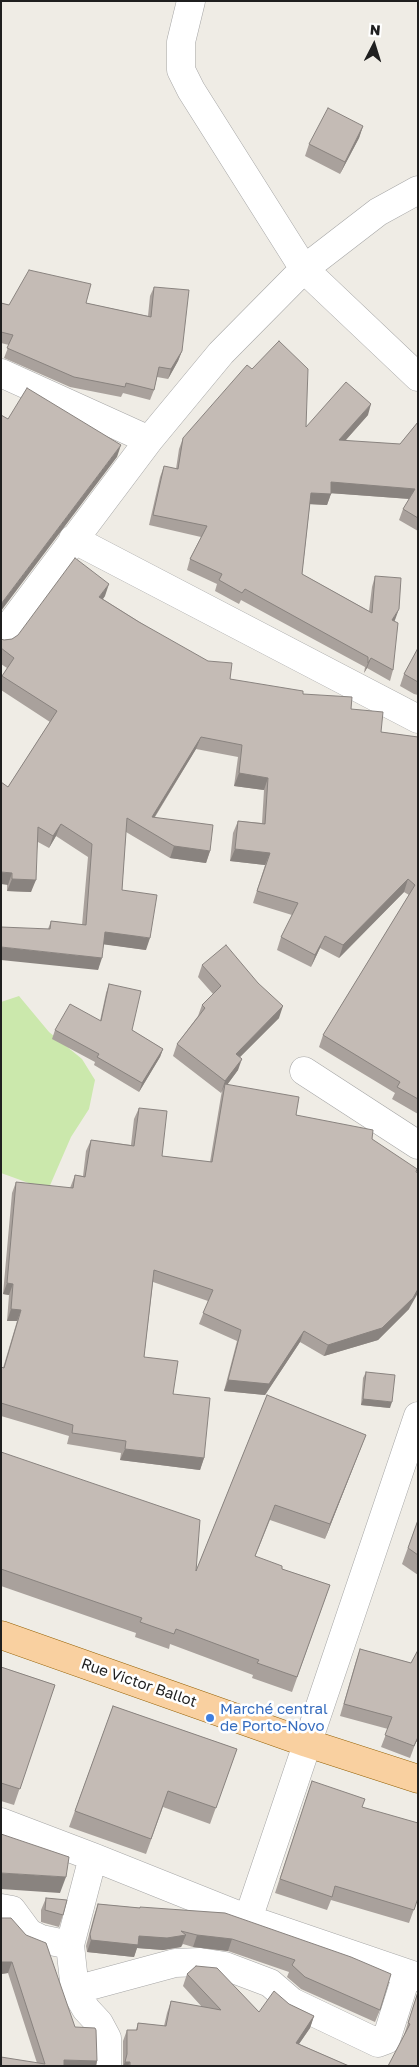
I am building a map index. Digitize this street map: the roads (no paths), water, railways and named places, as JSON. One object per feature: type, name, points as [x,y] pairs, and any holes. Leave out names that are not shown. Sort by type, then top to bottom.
[{"type":"main road","name":"Rue Victor Ballot","points":[[1,1635],[307,1743],[418,1779]]},
{"type":"street","points":[[191,1],[181,42],[182,70],[190,90],[304,269],[418,377]]},
{"type":"street","points":[[1,637],[149,440],[221,354],[304,269],[378,212],[418,190]]},
{"type":"street","points":[[1,373],[149,440]]},
{"type":"street","points":[[73,539],[418,719]]},
{"type":"street","points":[[304,1071],[418,1146]]},
{"type":"street","points":[[248,1919],[418,1416]]},
{"type":"street","points":[[1,1822],[248,1919],[413,1975],[386,2040],[378,2043],[292,2002],[270,1983],[217,1964],[200,1962],[175,1963],[75,1990]]},
{"type":"street","points":[[93,1857],[70,1945],[75,1990],[86,2009],[100,2023],[107,2038],[107,2066]]},
{"type":"street","points":[[1,1908],[12,1910],[29,1933],[40,1939],[70,1945]]},
{"type":"place","name":"Marché central de Porto-Novo","points":[[210,1718]]}]
